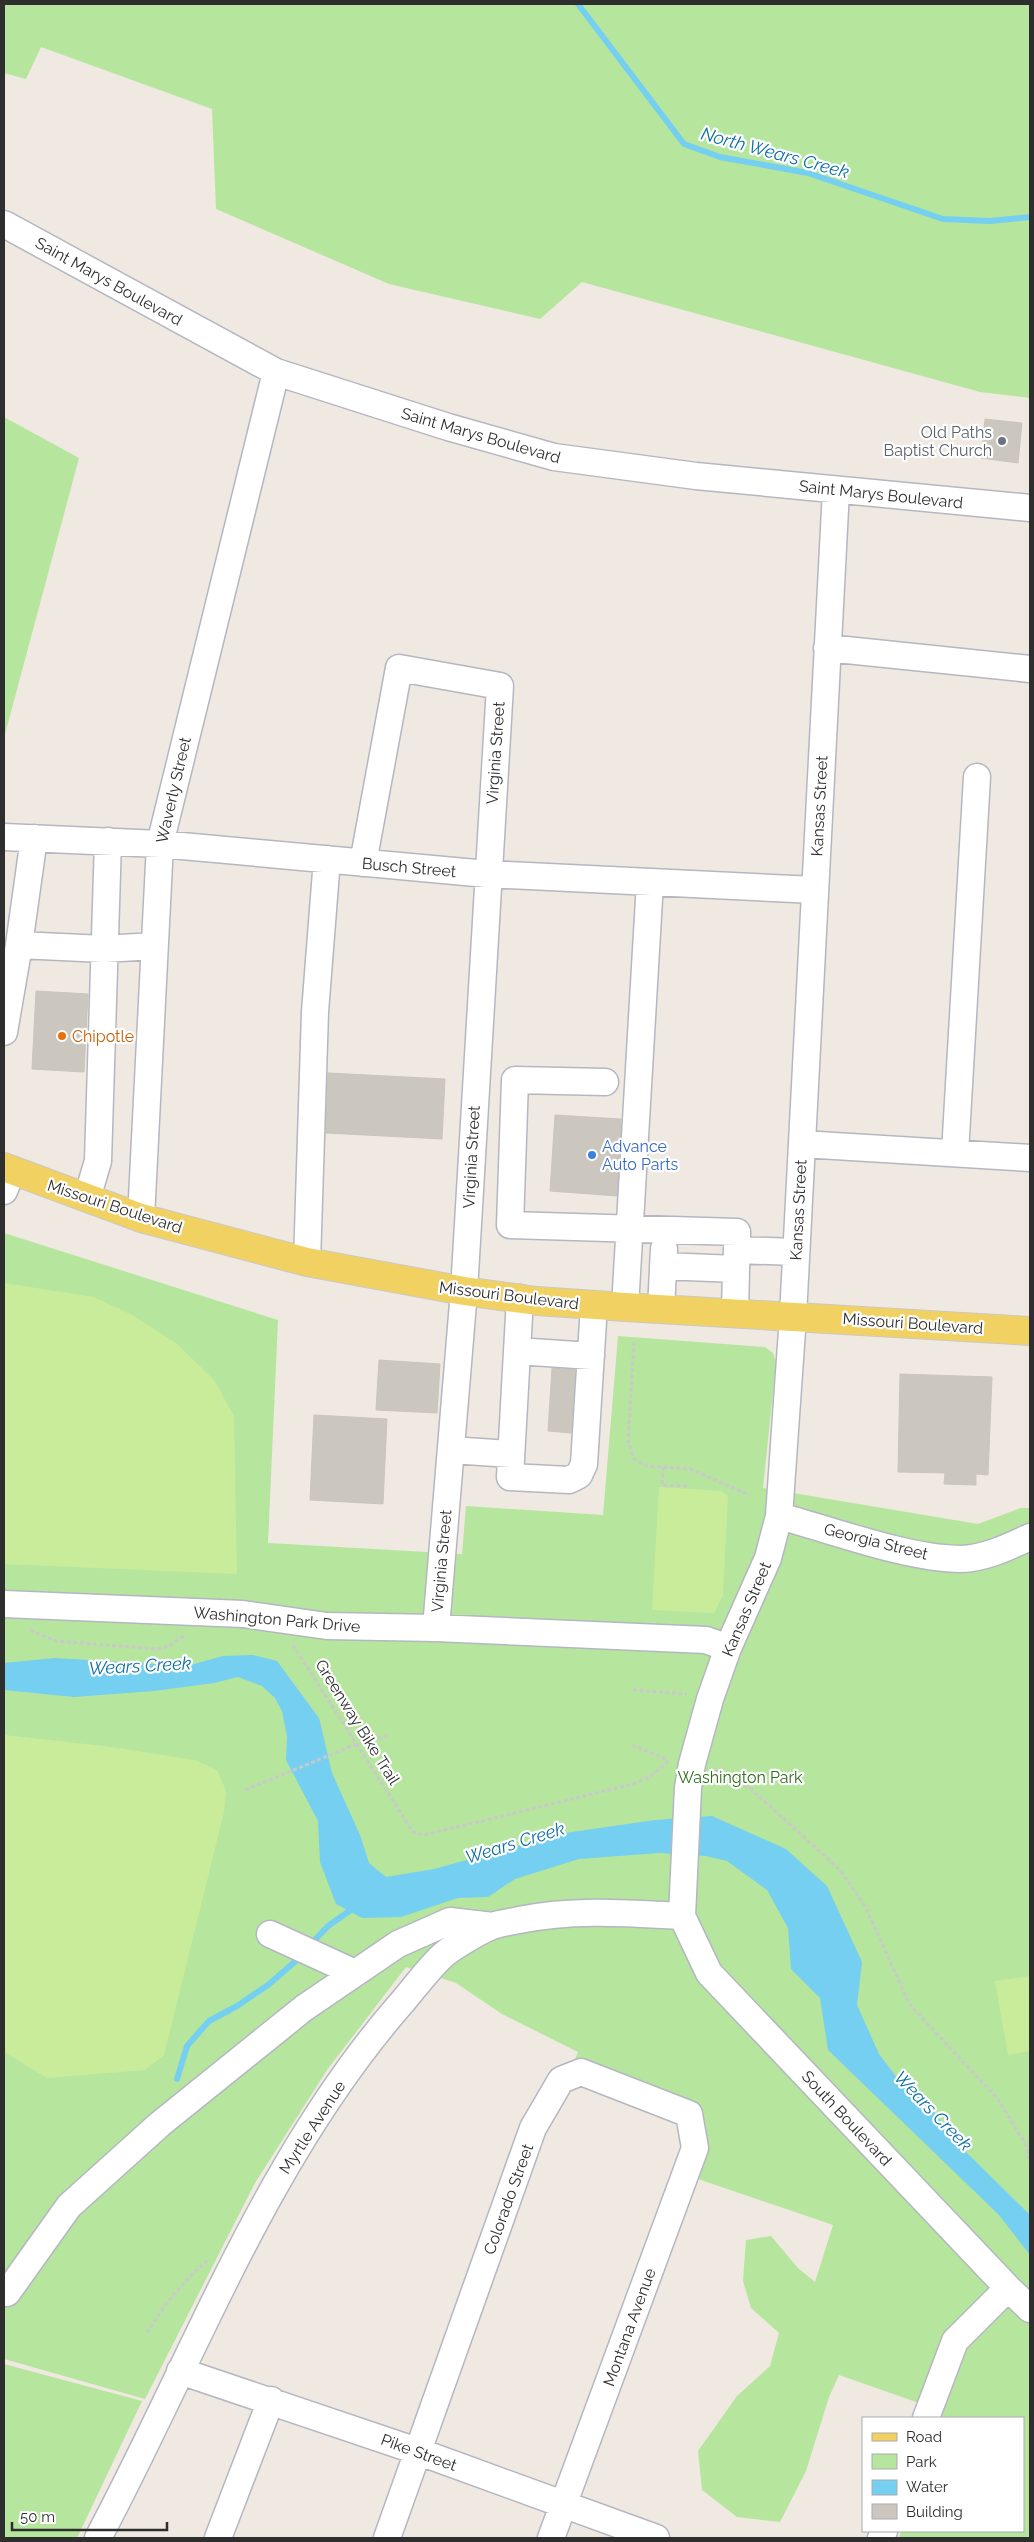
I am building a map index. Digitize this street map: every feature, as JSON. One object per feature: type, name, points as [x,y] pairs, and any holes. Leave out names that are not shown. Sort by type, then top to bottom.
[{"type":"main road","name":"Missouri Boulevard","points":[[6,1176],[87,1198],[141,1218],[307,1262],[464,1291],[594,1305],[1030,1331]]},
{"type":"street","name":"Saint Marys Boulevard","points":[[4,224],[276,372],[448,427],[554,457],[696,476],[1030,508]]},
{"type":"street","name":"Waverly Street","points":[[141,1218],[160,844],[276,372]]},
{"type":"street","name":"Kansas Street","points":[[682,1916],[688,1788],[710,1699],[728,1648],[768,1558],[779,1516],[793,1316],[836,490]]},
{"type":"street","points":[[827,648],[1030,669]]},
{"type":"street","name":"Virginia Street","points":[[362,862],[399,668],[500,686],[487,874],[464,1291],[436,1628]]},
{"type":"street","points":[[955,1153],[977,777]]},
{"type":"street","name":"Busch Street","points":[[4,837],[160,844],[487,874],[815,890]]},
{"type":"street","points":[[4,1032],[19,945],[34,838]]},
{"type":"street","points":[[87,1198],[98,1162],[108,842]]},
{"type":"street","points":[[307,1262],[316,1012],[327,859]]},
{"type":"street","points":[[625,1307],[650,882]]},
{"type":"street","points":[[19,945],[104,949],[154,946]]},
{"type":"street","points":[[476,1077],[605,1082]]},
{"type":"street","points":[[516,1080],[510,1225],[737,1232],[735,1313]]},
{"type":"street","points":[[802,1144],[1030,1158]]},
{"type":"street","points":[[470,1184],[511,1187]]},
{"type":"street","points":[[660,1309],[664,1231]]},
{"type":"street","points":[[663,1266],[737,1260],[796,1252]]},
{"type":"street","points":[[520,1298],[510,1477],[568,1480],[579,1475],[584,1464],[594,1305]]},
{"type":"street","points":[[516,1352],[591,1356]]},
{"type":"street","points":[[450,1450],[511,1454]]},
{"type":"street","name":"Georgia Street","points":[[779,1516],[905,1551],[962,1559],[988,1555],[1030,1537]]},
{"type":"street","name":"Washington Park Drive","points":[[4,1604],[244,1614],[326,1626],[436,1628],[706,1640],[728,1648]]},
{"type":"street","name":"Myrtle Avenue","points":[[98,2538],[129,2480],[180,2371],[279,2178],[341,2080],[384,2023],[442,1956],[493,1926],[550,1914],[583,1911],[682,1916]]},
{"type":"street","name":"South Boulevard","points":[[682,1916],[709,1973],[1030,2309]]},
{"type":"street","points":[[4,2292],[7,2294],[69,2206],[160,2124],[289,2020],[398,1944],[450,1921],[493,1926]]},
{"type":"street","points":[[270,1934],[355,1973]]},
{"type":"street","name":"Colorado Street","points":[[387,2538],[533,2128],[561,2080],[581,2072],[689,2114]]},
{"type":"street","name":"Montana Avenue","points":[[551,2538],[695,2148],[689,2114]]},
{"type":"street","points":[[926,2417],[955,2341],[1008,2288]]},
{"type":"street","name":"Pike Street","points":[[180,2371],[271,2400],[417,2451],[656,2538]]},
{"type":"street","points":[[218,2538],[271,2400]]},
{"type":"path","points":[[634,1342],[628,1442],[634,1459],[647,1466],[690,1469],[750,1495]]},
{"type":"path","points":[[663,1467],[662,1484],[690,1486]]},
{"type":"path","points":[[21,1629],[29,1629],[56,1641],[158,1649],[169,1646],[186,1634]]},
{"type":"path","name":"Greenway Bike Trail","points":[[288,1643],[296,1646],[413,1832],[424,1835],[633,1784],[648,1778],[668,1760]]},
{"type":"path","points":[[633,1690],[696,1694]]},
{"type":"path","points":[[245,1790],[357,1744],[387,1736]]},
{"type":"path","points":[[632,1745],[668,1760],[675,1761]]},
{"type":"path","points":[[710,1768],[751,1789],[840,1870],[865,1906],[910,2004],[998,2099],[1026,2145],[1030,2165]]},
{"type":"path","points":[[147,2333],[171,2296],[185,2280],[213,2257]]},
{"type":"green space","points":[[4,4],[1030,4],[1030,398],[980,392],[582,282],[540,319],[389,284],[216,209],[212,109],[41,47],[26,79],[4,73]]},
{"type":"green space","points":[[4,417],[79,458],[4,738]]},
{"type":"green space","name":"Washington Park","points":[[4,1233],[278,1320],[268,1543],[462,1554],[466,1506],[603,1515],[618,1336],[765,1347],[773,1353],[776,1363],[763,1488],[978,1524],[1021,1508],[1030,1508],[1030,2538],[899,2538],[901,2532],[1024,2532],[1024,2417],[940,2417],[942,2411],[839,2375],[829,2397],[806,2471],[780,2522],[737,2517],[702,2490],[698,2451],[737,2396],[770,2366],[779,2333],[751,2308],[743,2281],[746,2240],[771,2236],[798,2268],[815,2282],[833,2225],[695,2178],[699,2126],[574,2062],[578,2052],[502,2014],[456,1983],[406,1967],[327,2070],[255,2183],[145,2399],[4,2359]]},
{"type":"green space","points":[[4,1283],[94,1297],[132,1315],[176,1343],[214,1380],[234,1416],[237,1574],[4,1564]]},
{"type":"green space","points":[[659,1487],[721,1491],[728,1496],[723,1596],[714,1613],[652,1610]]},
{"type":"green space","points":[[4,1735],[104,1746],[195,1760],[217,1770],[226,1791],[224,1812],[164,2055],[145,2070],[47,2078],[4,2052]]},
{"type":"green space","points":[[1030,1976],[1030,2051],[1008,2055],[995,1981]]},
{"type":"green space","points":[[4,2364],[142,2401],[77,2538],[4,2538]]},
{"type":"water","name":"Wears Creek","points":[[253,1655],[277,1661],[319,1718],[332,1773],[360,1835],[369,1863],[386,1877],[434,1869],[565,1833],[655,1820],[712,1816],[786,1849],[827,1886],[862,1962],[857,2005],[879,2054],[898,2079],[923,2098],[963,2149],[1030,2215],[1030,2255],[999,2215],[828,2050],[820,1998],[791,1969],[788,1928],[767,1890],[727,1861],[706,1856],[659,1853],[579,1859],[515,1879],[488,1897],[458,1898],[401,1917],[362,1918],[336,1904],[320,1862],[318,1821],[286,1760],[287,1736],[282,1711],[275,1698],[262,1686],[238,1677],[214,1683],[154,1691],[74,1697],[4,1690],[4,1663],[55,1658],[187,1666],[223,1656]]},
{"type":"building","name":"Old Paths Baptist Church","points":[[985,419],[1022,423],[1018,463],[981,458]]},
{"type":"building","points":[[36,991],[88,994],[84,1072],[32,1069]]},
{"type":"building","points":[[328,1073],[445,1079],[442,1139],[326,1133]]},
{"type":"building","points":[[555,1115],[621,1119],[617,1196],[550,1191]]},
{"type":"building","points":[[379,1360],[440,1364],[437,1413],[376,1410]]},
{"type":"building","points":[[552,1368],[575,1370],[571,1433],[548,1431]]},
{"type":"building","points":[[900,1374],[992,1377],[988,1475],[976,1474],[976,1485],[944,1484],[945,1473],[898,1472]]},
{"type":"building","points":[[314,1415],[387,1419],[383,1504],[310,1500]]},
{"type":"waterway","name":"North Wears Creek","points":[[578,4],[684,144],[720,157],[808,173],[943,219],[990,221],[1030,217]]},
{"type":"waterway","points":[[312,1943],[328,1926],[355,1907]]},
{"type":"waterway","points":[[177,2079],[187,2046],[209,2021],[237,2006],[268,1985],[298,1959]]},
{"type":"place","name":"Old Paths Baptist Church","points":[[1002,441]]},
{"type":"place","name":"Chipotle","points":[[62,1036]]},
{"type":"place","name":"Advance Auto Parts","points":[[592,1155]]}]
